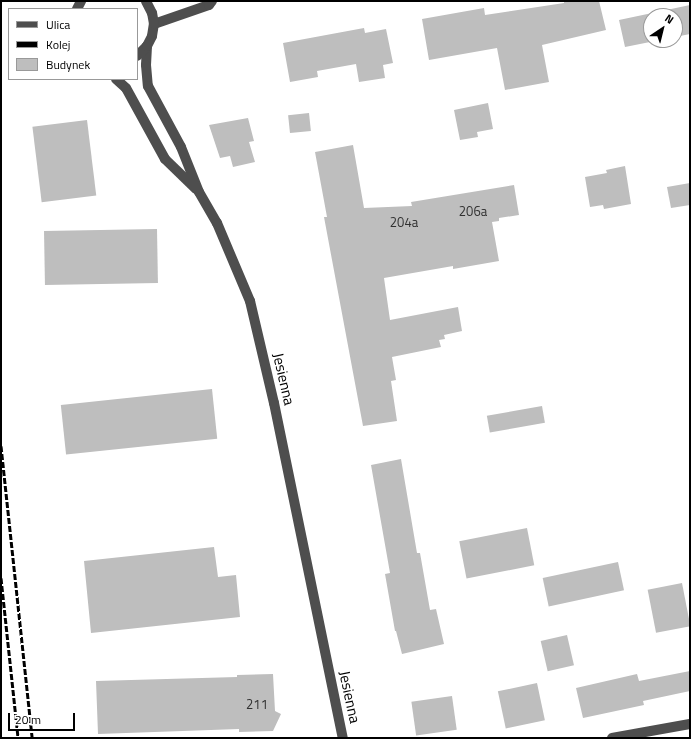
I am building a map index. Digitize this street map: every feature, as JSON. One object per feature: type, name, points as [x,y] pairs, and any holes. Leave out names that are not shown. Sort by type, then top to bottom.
[{"type":"street","points":[[138,55],[147,46],[152,36],[154,24],[152,13],[146,1]]},
{"type":"street","points":[[154,24],[209,4],[212,1]]},
{"type":"street","name":"Jesienna","points":[[147,46],[146,65],[148,86],[181,147],[199,192],[217,223],[250,301],[274,403],[343,738]]},
{"type":"street","points":[[117,80],[126,88],[166,158],[199,192]]},
{"type":"street","points":[[612,738],[690,724]]},
{"type":"building","points":[[564,1],[599,1],[606,30],[542,45],[549,82],[505,90],[497,48],[429,60],[422,19],[484,8],[485,15],[564,3]]},
{"type":"building","points":[[690,5],[690,34],[683,35],[683,8],[676,8]]},
{"type":"building","points":[[643,15],[643,43],[625,47],[619,20]]},
{"type":"building","points":[[364,28],[365,33],[386,29],[393,63],[383,65],[385,78],[359,82],[356,64],[317,71],[318,77],[290,82],[283,43]]},
{"type":"building","points":[[488,103],[493,129],[477,132],[478,137],[460,140],[454,110]]},
{"type":"building","points":[[309,113],[311,131],[290,133],[288,115]]},
{"type":"building","points":[[248,118],[254,141],[249,142],[255,162],[233,167],[230,156],[220,158],[209,125]]},
{"type":"building","points":[[87,120],[96,195],[42,202],[32,127]]},
{"type":"building","points":[[353,145],[364,208],[412,206],[411,202],[514,185],[519,215],[499,218],[499,221],[492,222],[499,261],[453,269],[453,266],[384,278],[390,320],[458,307],[462,331],[444,335],[445,339],[439,340],[441,347],[392,357],[396,380],[391,381],[397,421],[363,426],[324,217],[327,217],[315,152]]},
{"type":"building","points":[[625,166],[631,204],[604,209],[603,205],[590,207],[585,177],[607,173],[606,170]]},
{"type":"building","points":[[690,183],[690,205],[671,208],[667,187]]},
{"type":"building","points":[[157,229],[158,283],[45,285],[44,231]]},
{"type":"building","points":[[212,389],[217,439],[66,455],[61,405]]},
{"type":"building","points":[[542,406],[545,423],[490,432],[487,416]]},
{"type":"building","points":[[401,459],[417,553],[420,553],[430,610],[436,609],[444,644],[402,654],[395,631],[385,574],[390,573],[371,465]]},
{"type":"building","points":[[527,528],[534,565],[467,578],[459,541]]},
{"type":"building","points":[[214,547],[218,577],[236,575],[240,617],[91,633],[84,561]]},
{"type":"building","points":[[618,562],[624,590],[549,606],[543,578]]},
{"type":"building","points":[[682,583],[690,626],[656,633],[648,590]]},
{"type":"building","points":[[567,635],[574,665],[548,671],[541,641]]},
{"type":"building","points":[[690,671],[690,691],[643,701],[644,705],[583,718],[576,688],[637,674],[639,681]]},
{"type":"building","points":[[273,674],[275,711],[281,714],[273,731],[239,732],[239,729],[98,734],[96,681],[237,677],[237,675]]},
{"type":"building","points":[[537,683],[545,720],[506,728],[498,691]]},
{"type":"building","points":[[452,696],[457,730],[416,735],[411,702]]},
{"type":"railway","points":[[1,446],[32,738]]},
{"type":"railway","points":[[1,578],[18,738]]}]
